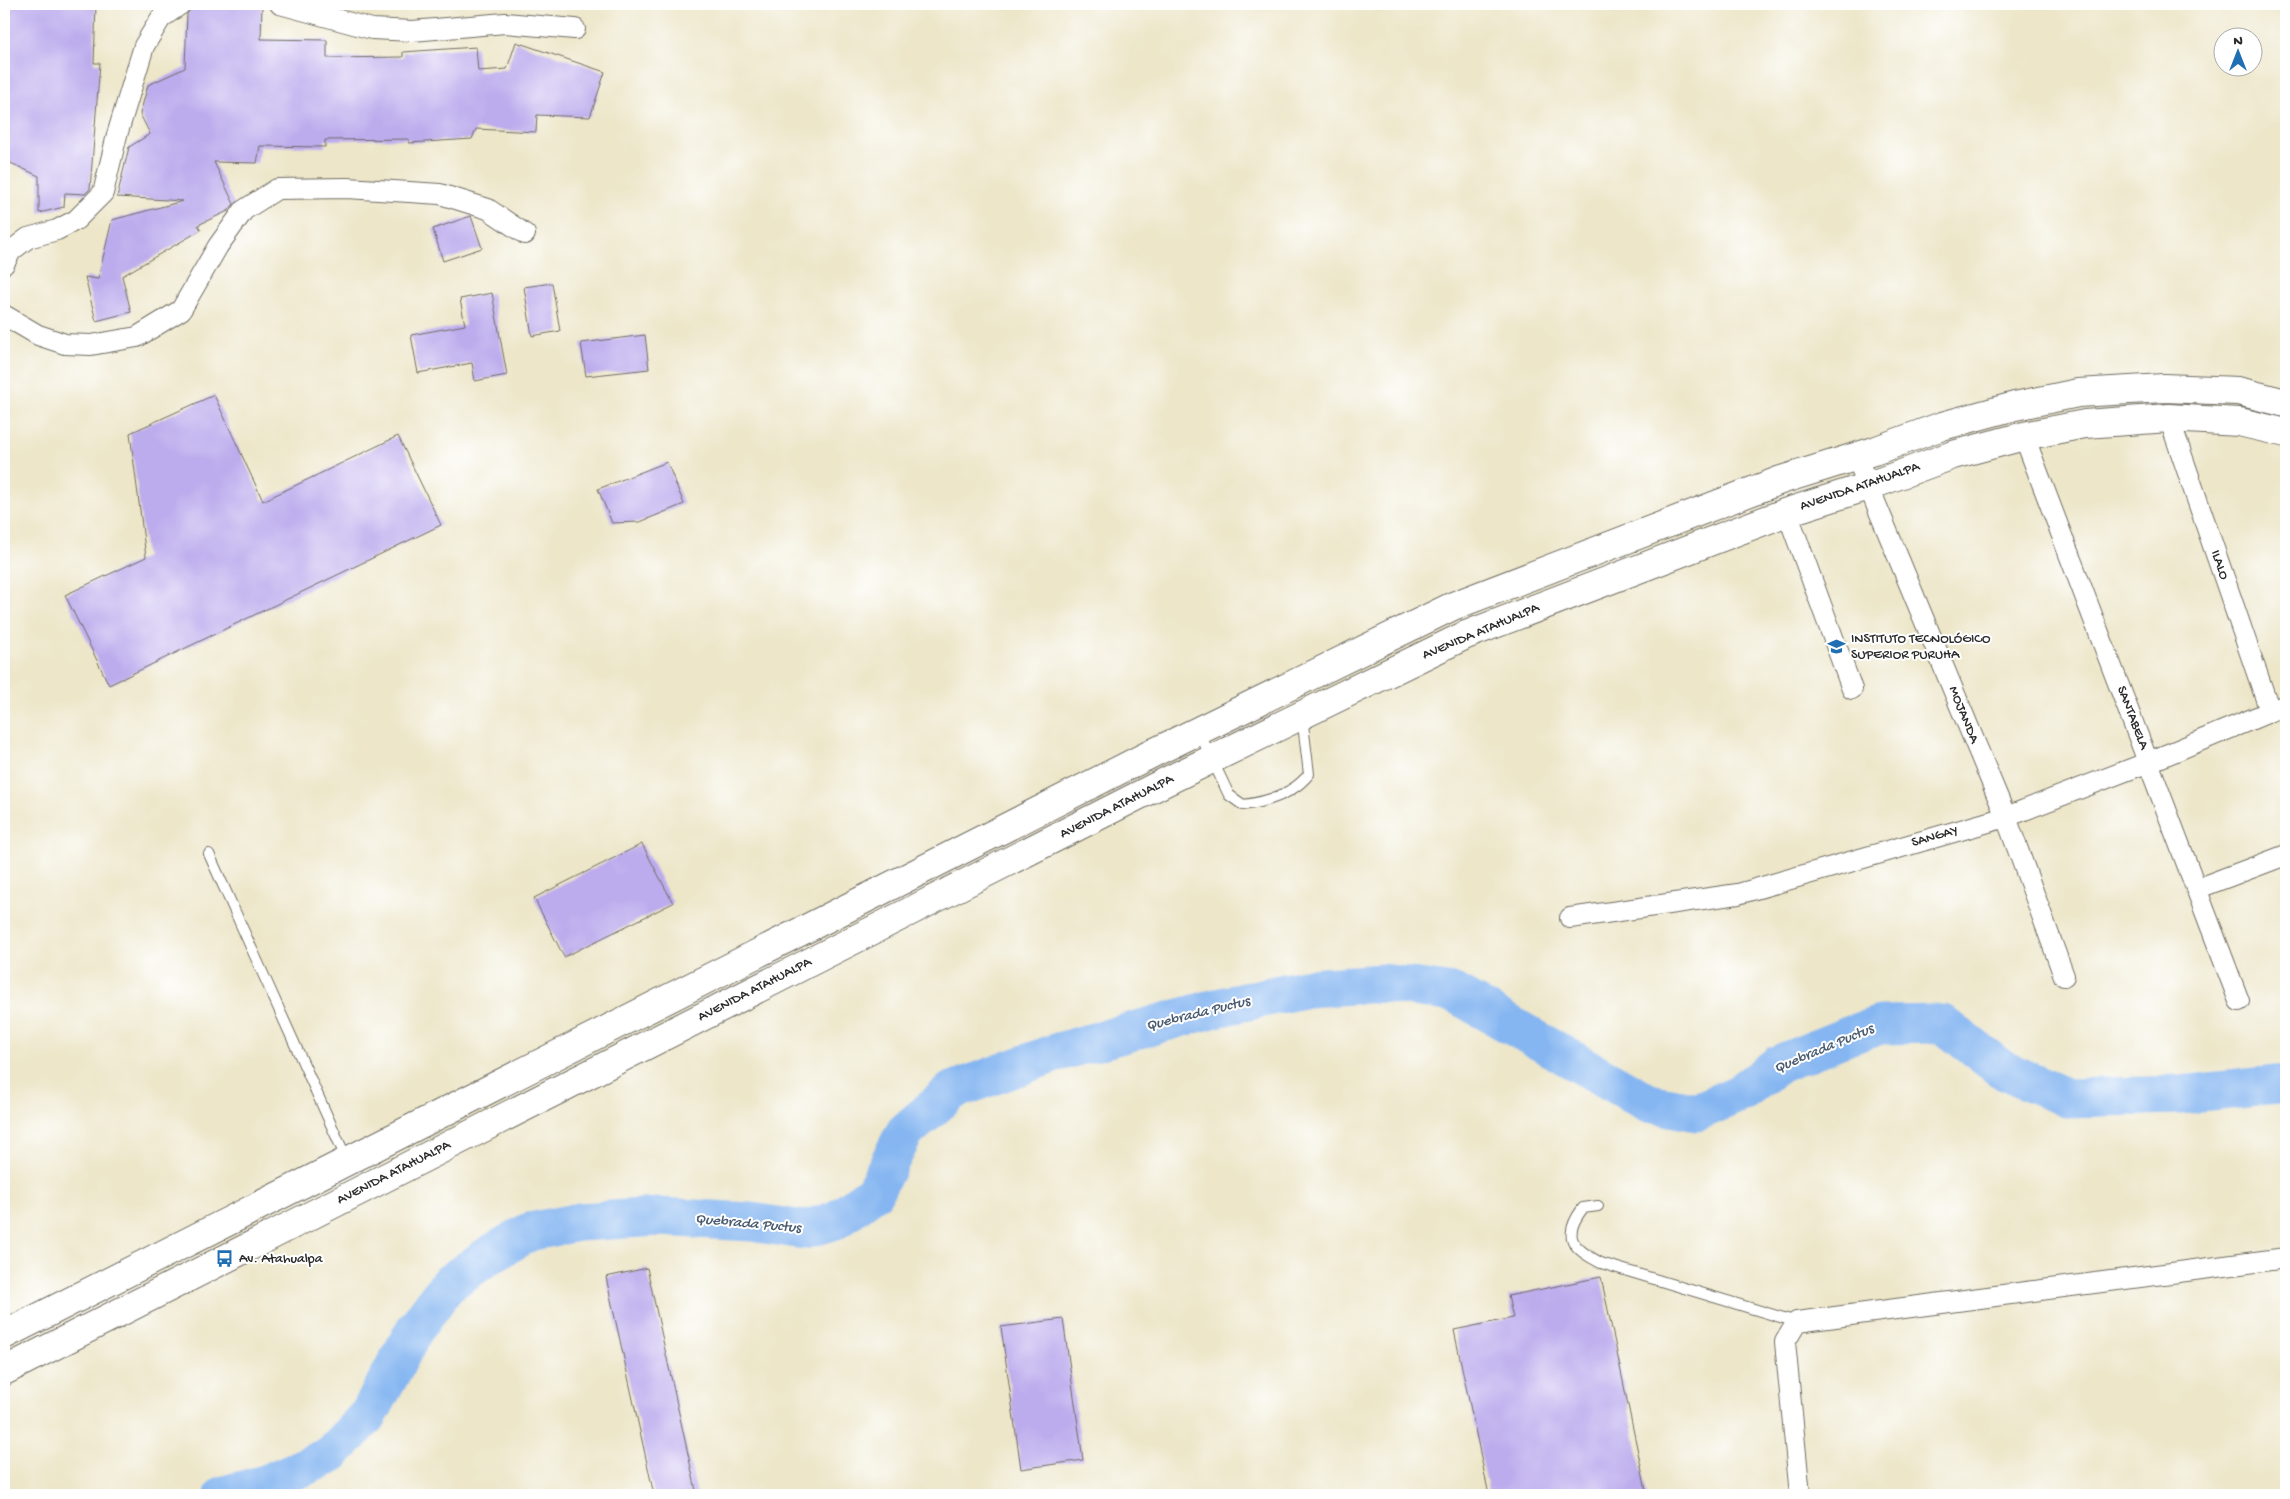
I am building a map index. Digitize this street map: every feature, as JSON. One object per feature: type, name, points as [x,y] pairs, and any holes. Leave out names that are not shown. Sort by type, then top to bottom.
[{"type":"main road","points":[[4,1335],[1001,830],[1453,606],[1781,480],[1942,426],[2015,406],[2078,393],[2174,388],[2238,391],[2286,403]]},
{"type":"main road","name":"AVENIDA ATAHUALPA","points":[[4,1371],[1015,858],[1466,635],[1787,512],[1869,486],[1952,455],[2024,436],[2086,424],[2169,418],[2239,422],[2286,433]]},
{"type":"main road","points":[[1569,562],[1581,591]]},
{"type":"main road","points":[[1306,678],[1311,711]]},
{"type":"main road","points":[[1001,830],[1015,858]]},
{"type":"main road","points":[[739,963],[753,991]]},
{"type":"main road","points":[[224,1224],[238,1252]]},
{"type":"street","points":[[4,264],[11,251],[28,238],[57,230],[76,220],[103,193],[117,135],[144,46],[161,18],[181,4]]},
{"type":"street","points":[[280,4],[372,29],[412,31],[505,23],[575,29]]},
{"type":"street","points":[[4,315],[38,334],[65,344],[91,345],[137,337],[181,310],[218,246],[244,210],[277,189],[347,188],[440,194],[488,209],[525,234]]},
{"type":"street","name":"ILALO","points":[[2169,418],[2278,708]]},
{"type":"street","name":"SANTABELA","points":[[2024,436],[2239,1001]]},
{"type":"street","name":"MOJANDA","points":[[1856,456],[2006,817],[2064,976]]},
{"type":"street","points":[[1787,512],[1852,689]]},
{"type":"street","name":"SANGAY","points":[[1570,918],[1738,894],[2006,817],[2149,762],[2278,708]]},
{"type":"street","points":[[2196,889],[2286,855]]},
{"type":"street","points":[[1800,1495],[1785,1342],[1797,1322],[2286,1258]]},
{"type":"lane","points":[[1198,731],[1229,795],[1242,805],[1262,802],[1299,786],[1309,774],[1311,711]]},
{"type":"lane","points":[[209,854],[348,1161]]},
{"type":"lane","points":[[1598,1206],[1583,1208],[1572,1223],[1572,1240],[1583,1254],[1601,1263],[1797,1322]]},
{"type":"building","points":[[4,4],[96,4],[94,63],[100,63],[90,189],[85,194],[65,193],[64,207],[39,213],[39,176],[4,160]]},
{"type":"building","points":[[193,4],[262,5],[261,39],[327,40],[327,58],[403,57],[403,52],[476,47],[478,71],[507,69],[516,42],[605,72],[590,117],[537,115],[536,132],[476,129],[472,139],[409,143],[409,139],[325,140],[325,147],[260,146],[257,163],[214,162],[234,204],[228,211],[198,225],[201,230],[122,276],[131,312],[96,321],[85,277],[98,279],[112,220],[183,201],[117,197],[129,147],[150,134],[140,114],[148,85],[185,68],[187,14]]},
{"type":"building","points":[[471,216],[482,248],[443,261],[433,229]]},
{"type":"building","points":[[552,283],[560,331],[532,336],[524,287]]},
{"type":"building","points":[[492,293],[507,375],[475,381],[472,363],[418,373],[411,335],[465,325],[460,299]]},
{"type":"building","points":[[645,335],[649,369],[586,376],[581,343]]},
{"type":"building","points":[[214,395],[263,501],[398,436],[441,525],[109,685],[65,595],[146,557],[130,433]]},
{"type":"building","points":[[667,462],[684,504],[640,522],[612,523],[598,489]]},
{"type":"building","points":[[642,844],[673,903],[564,957],[534,898]]},
{"type":"building","points":[[647,1268],[697,1495],[654,1495],[606,1277]]},
{"type":"building","points":[[1601,1277],[1647,1495],[1489,1495],[1454,1330],[1513,1318],[1508,1296]]},
{"type":"building","points":[[1063,1319],[1083,1460],[1021,1469],[1001,1327]]},
{"type":"waterway","name":"Quebrada Puctus","points":[[224,1495],[265,1484],[329,1456],[369,1414],[415,1329],[448,1284],[491,1254],[529,1232],[579,1222],[658,1217],[751,1222],[804,1230],[836,1220],[874,1192],[905,1132],[952,1091],[1058,1052],[1216,1008],[1308,988],[1383,983],[1454,993],[1649,1103],[1697,1112],[1740,1093],[1779,1064],[1880,1025],[1943,1024],[2000,1068],[2066,1098],[2181,1095],[2286,1084]]},
{"type":"place","name":"INSTITUTO TECNOLÓGICO SUPERIOR PURUHA","points":[[1837,647]]},
{"type":"place","name":"Av. Atahualpa","points":[[225,1259]]}]
